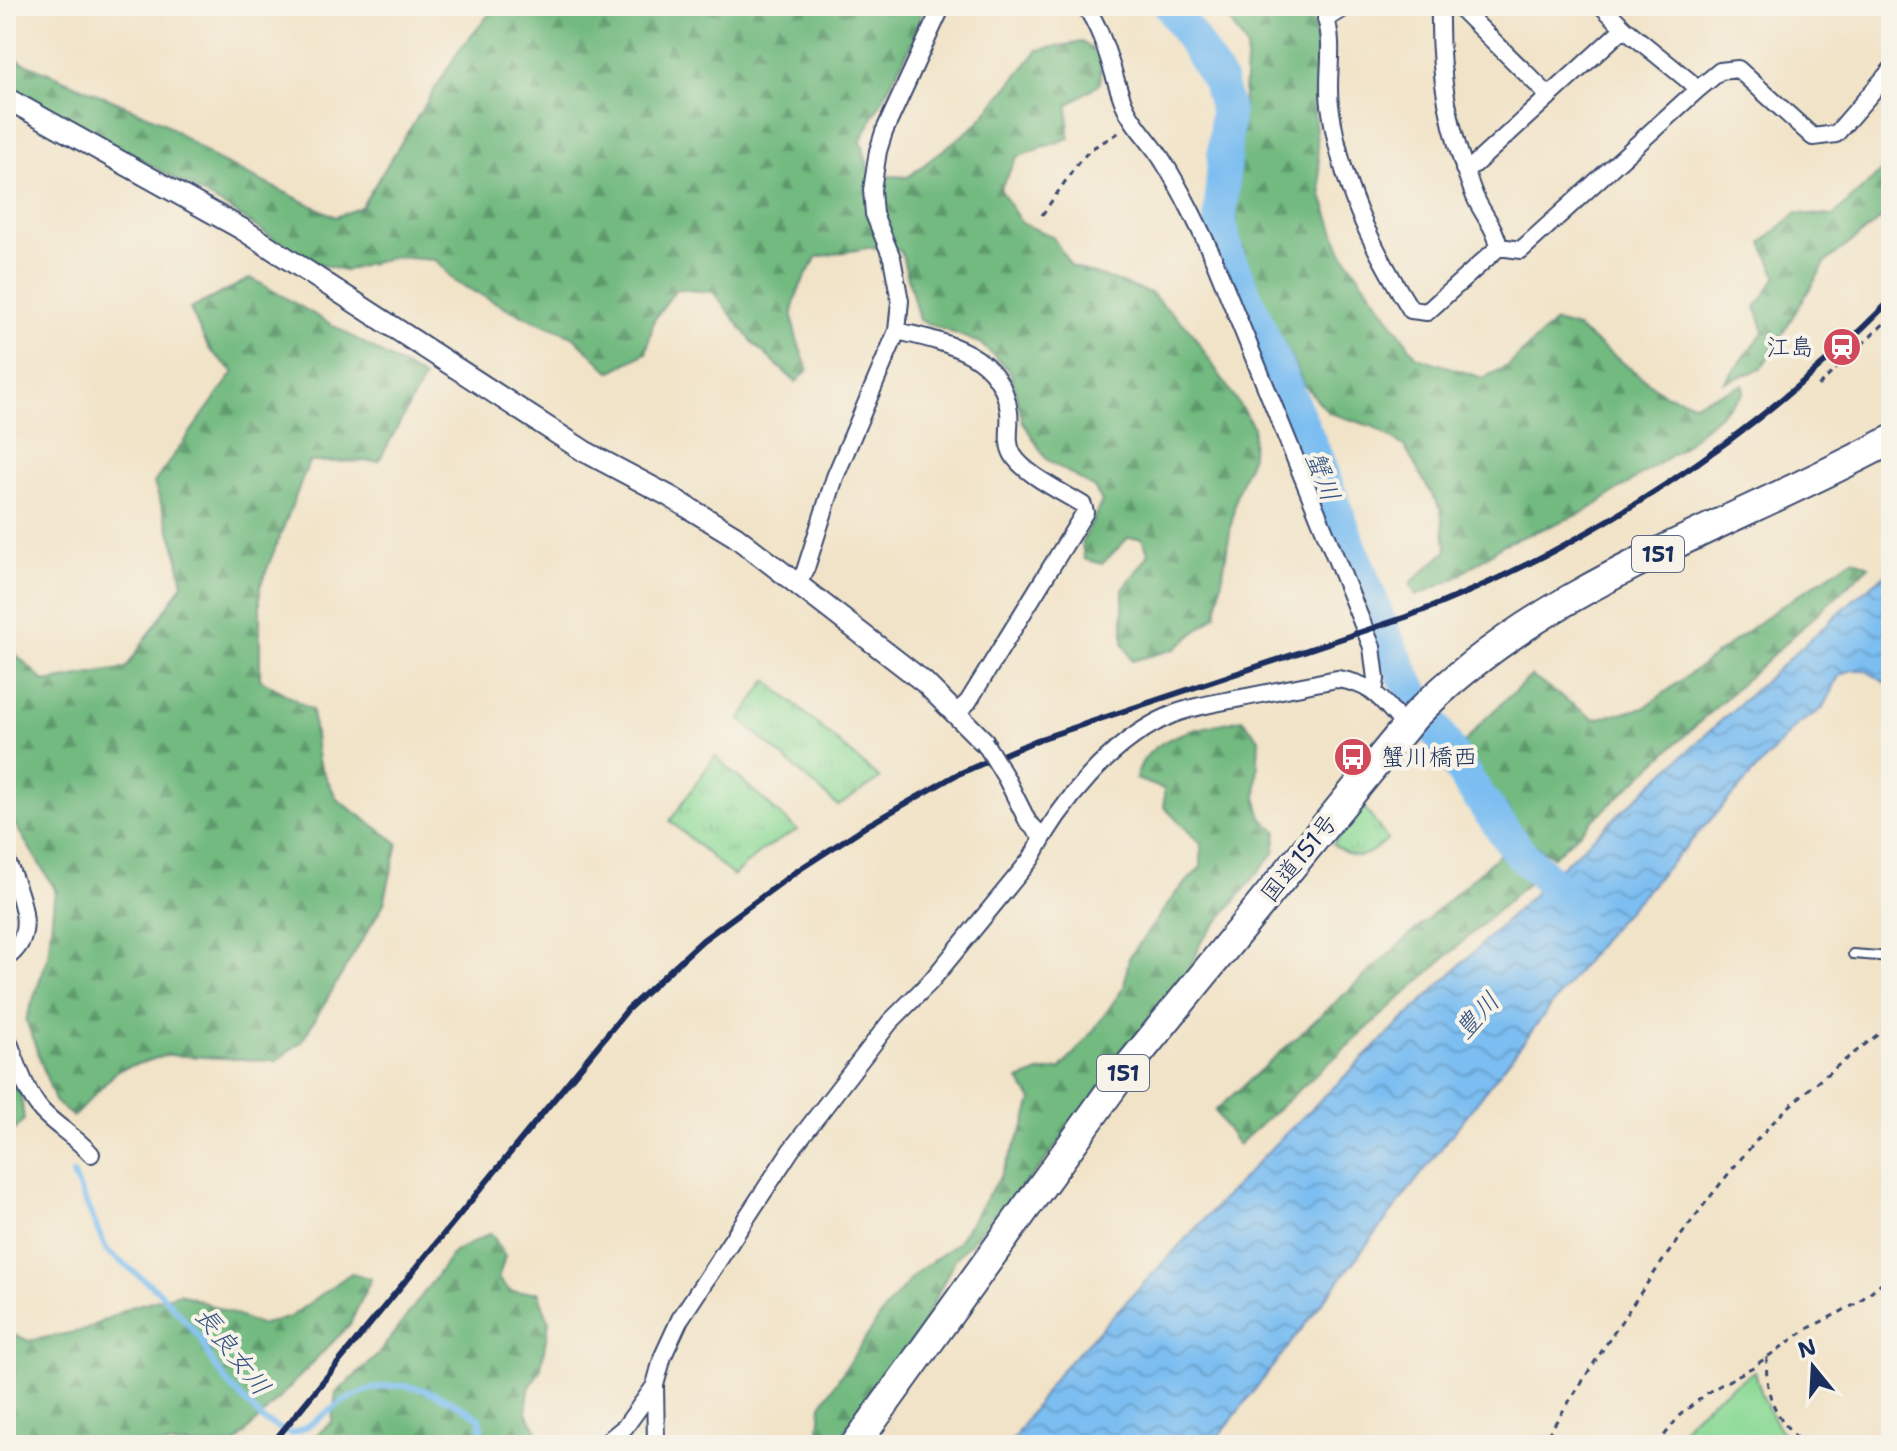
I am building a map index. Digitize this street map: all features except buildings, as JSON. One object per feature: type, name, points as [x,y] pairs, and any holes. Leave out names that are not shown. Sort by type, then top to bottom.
[{"type":"highway","name":"国道151号","points":[[855,1445],[1123,1073],[1410,722],[1439,691],[1510,635],[1563,602],[1891,440]]},
{"type":"street","points":[[798,583],[805,571],[835,477],[897,331],[900,301],[892,258],[874,214],[872,190],[884,132],[942,6]]},
{"type":"street","points":[[1085,6],[1106,47],[1124,104],[1161,158],[1212,255],[1372,647],[1376,679],[1374,692]]},
{"type":"street","points":[[1347,6],[1322,12],[1330,32],[1330,103],[1345,178],[1353,204],[1380,259],[1411,310],[1427,312],[1499,247],[1521,250],[1720,71],[1738,69],[1813,137],[1836,134],[1891,70]]},
{"type":"street","points":[[1443,6],[1440,12],[1439,59],[1452,133],[1474,197],[1496,231],[1499,247]]},
{"type":"street","points":[[1458,6],[1549,96]]},
{"type":"street","points":[[1602,6],[1697,90]]},
{"type":"street","points":[[1464,169],[1475,164],[1624,28]]},
{"type":"street","points":[[6,98],[242,229],[584,451],[669,496],[735,536],[924,682],[957,712],[984,742],[1028,822],[1043,837]]},
{"type":"street","points":[[897,331],[940,341],[971,354],[990,369],[1009,410],[1008,441],[1012,454],[1022,466],[1083,505],[1085,512],[968,702],[957,712]]},
{"type":"street","points":[[656,1445],[655,1385],[663,1356],[680,1319],[791,1150],[890,1022],[931,981],[1031,859],[1043,837],[1111,753],[1141,730],[1170,715],[1337,679],[1359,682],[1410,722]]},
{"type":"street","points":[[6,859],[25,910],[24,934],[6,958]]},
{"type":"street","points":[[6,1035],[33,1099],[44,1113],[77,1138],[91,1154]]},
{"type":"street","points":[[603,1445],[625,1427],[655,1385]]},
{"type":"lane","points":[[1853,954],[1891,957]]},
{"type":"path","points":[[1042,215],[1091,149],[1135,124]]},
{"type":"path","points":[[1818,386],[1891,317]]},
{"type":"path","points":[[1541,1445],[1648,1280],[1730,1173],[1767,1129],[1891,1024]]},
{"type":"path","points":[[1657,1445],[1680,1415],[1710,1391],[1807,1329],[1856,1304],[1891,1275]]},
{"type":"path","points":[[1767,1357],[1767,1390],[1773,1409],[1803,1445]]},
{"type":"green space","points":[[496,6],[924,6],[910,47],[861,140],[870,175],[908,177],[978,123],[1038,50],[1082,42],[1102,57],[1100,83],[1068,105],[1069,138],[1017,157],[1000,189],[1021,223],[1052,236],[1071,266],[1150,293],[1190,330],[1253,426],[1252,455],[1236,496],[1216,615],[1175,649],[1132,661],[1123,642],[1123,589],[1149,554],[1142,538],[1128,538],[1102,564],[1084,559],[1082,543],[1102,501],[1094,488],[1046,459],[1023,422],[1010,371],[980,343],[919,320],[901,251],[873,247],[817,257],[795,300],[793,324],[808,370],[796,382],[755,345],[713,292],[676,289],[654,320],[646,353],[610,372],[573,336],[519,314],[455,282],[436,260],[393,257],[344,271],[307,261],[231,210],[6,85],[6,55],[161,121],[215,159],[336,217],[361,207],[458,52]]},
{"type":"green space","points":[[1220,6],[1304,6],[1314,24],[1317,60],[1314,111],[1322,196],[1341,250],[1417,357],[1483,378],[1508,366],[1555,322],[1577,328],[1664,394],[1694,403],[1743,385],[1744,393],[1679,450],[1585,512],[1504,544],[1456,578],[1416,596],[1410,583],[1447,551],[1441,510],[1404,446],[1374,427],[1329,413],[1304,385],[1237,246],[1247,47]]},
{"type":"green space","points":[[1891,162],[1891,211],[1826,262],[1761,369],[1725,382],[1764,331],[1756,308],[1777,276],[1762,243],[1796,213],[1833,216]]},
{"type":"green space","points":[[251,278],[424,378],[379,461],[309,462],[260,587],[260,679],[312,710],[318,761],[337,799],[398,843],[384,903],[302,1041],[276,1061],[167,1055],[118,1070],[73,1117],[55,1101],[26,1020],[48,957],[55,889],[6,810],[6,645],[45,682],[126,668],[183,584],[176,549],[154,483],[234,372],[209,349],[190,309]]},
{"type":"green space","points":[[1853,559],[1869,566],[1553,857],[1525,838],[1462,746],[1482,722],[1531,676],[1594,719],[1644,708],[1777,609]]},
{"type":"green space","points":[[767,680],[880,779],[838,806],[740,719]]},
{"type":"green space","points":[[1242,719],[1259,739],[1256,798],[1262,818],[1277,832],[1274,853],[1201,942],[1192,966],[1041,1166],[955,1259],[919,1332],[859,1409],[836,1445],[818,1445],[821,1405],[885,1309],[916,1273],[957,1243],[1000,1177],[1025,1124],[1032,1100],[1019,1080],[1039,1072],[1061,1069],[1124,987],[1129,958],[1176,893],[1201,867],[1201,844],[1164,807],[1164,789],[1136,779],[1141,764],[1151,751],[1178,735]]},
{"type":"green space","points":[[715,756],[797,830],[761,851],[733,876],[670,821]]},
{"type":"green space","points":[[1364,807],[1388,840],[1366,854],[1355,856],[1333,844]]},
{"type":"green space","points":[[1501,853],[1529,882],[1238,1145],[1215,1111]]},
{"type":"green space","points":[[6,1046],[19,1077],[24,1120],[6,1140]]},
{"type":"green space","points":[[491,1233],[505,1256],[498,1279],[511,1292],[538,1292],[549,1321],[541,1368],[529,1389],[526,1412],[541,1438],[540,1445],[424,1445],[403,1438],[387,1445],[304,1445],[332,1422],[336,1393],[377,1356],[454,1252]]},
{"type":"green space","points":[[351,1273],[371,1279],[350,1324],[234,1445],[6,1445],[6,1331],[29,1341],[85,1330],[131,1307],[180,1293],[260,1325],[290,1317]]},
{"type":"green space","points":[[1755,1371],[1769,1411],[1792,1445],[1668,1445],[1708,1404]]},
{"type":"water","name":"豊川","points":[[1891,570],[1891,686],[1865,670],[1852,670],[1839,676],[1822,709],[1797,725],[1609,931],[1212,1445],[1009,1445],[1056,1376],[1278,1141],[1571,858],[1853,600]]},
{"type":"waterway","name":"蟹川","points":[[1171,6],[1219,81],[1227,111],[1220,224],[1228,257],[1310,443],[1385,637],[1411,690],[1470,784],[1518,851],[1576,907]]},
{"type":"waterway","name":"長良女川","points":[[73,1174],[107,1251],[161,1293],[201,1339],[213,1364],[233,1389],[264,1421],[291,1434],[358,1394],[376,1388],[411,1387],[445,1398],[479,1418],[485,1445]]},
{"type":"railway","points":[[271,1445],[628,1009],[703,940],[797,871],[868,825],[956,775],[1037,740],[1406,617],[1473,590],[1539,558],[1665,485],[1725,443],[1783,398],[1891,300]]},
{"type":"place","name":"江島","points":[[1842,347]]},
{"type":"place","name":"蟹川橋西","points":[[1353,757]]}]
